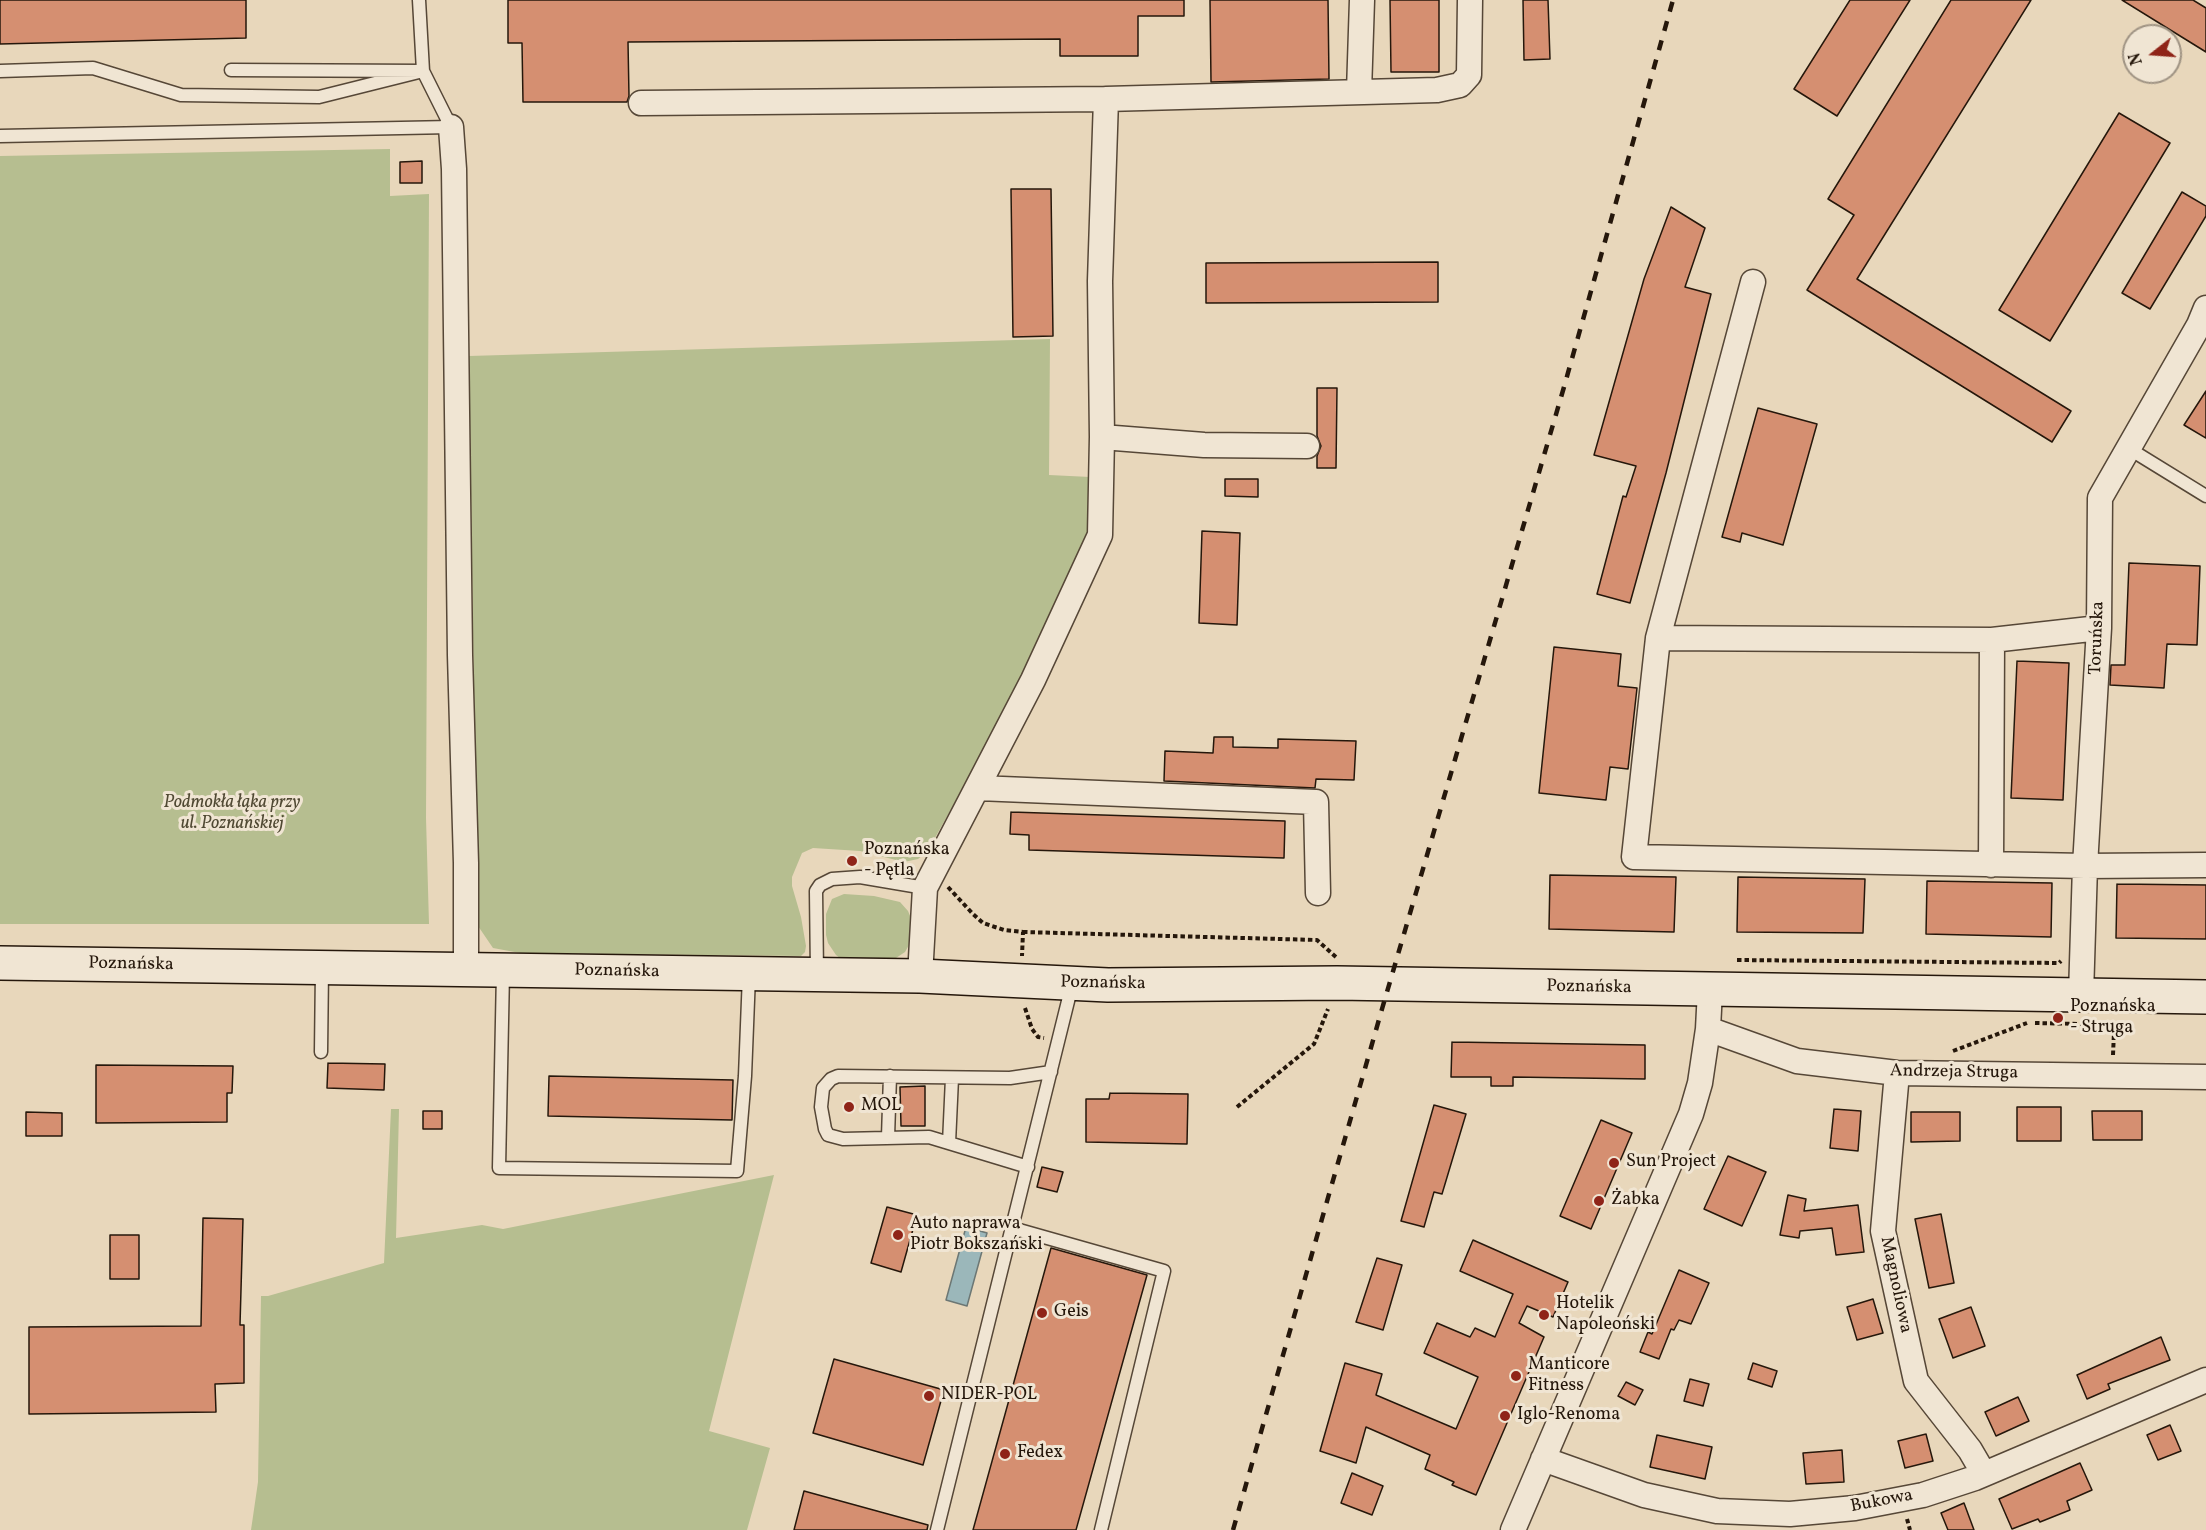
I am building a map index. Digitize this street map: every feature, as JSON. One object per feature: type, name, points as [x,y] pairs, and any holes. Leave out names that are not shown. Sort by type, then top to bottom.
[{"type":"main road","name":"Poznańska","points":[[0,963],[973,977],[1073,984],[1339,972],[1710,990],[2206,997]]},
{"type":"street","points":[[1359,92],[1362,0]]},
{"type":"street","points":[[641,103],[1106,99],[1437,90],[1460,85],[1469,75],[1470,0]]},
{"type":"street","points":[[920,976],[925,888],[1033,680],[1100,535],[1102,437],[1100,281],[1106,99]]},
{"type":"street","points":[[451,127],[454,169],[466,970]]},
{"type":"street","points":[[1753,282],[1658,638],[1634,857],[1991,865],[2206,865]]},
{"type":"street","name":"Toruńska","points":[[2081,995],[2085,866],[2100,628],[2100,498],[2199,325],[2206,308]]},
{"type":"street","points":[[1102,437],[1204,445],[1307,446]]},
{"type":"street","points":[[1658,638],[1992,640],[2100,628]]},
{"type":"street","points":[[1991,865],[1992,640]]},
{"type":"street","points":[[978,788],[1316,802],[1318,893]]},
{"type":"street","points":[[1513,1530],[1691,1114],[1700,1083],[1708,1029],[1710,990]]},
{"type":"street","name":"Andrzeja Struga","points":[[1708,1029],[1797,1061],[1897,1073],[2206,1077]]},
{"type":"street","name":"Magnoliowa","points":[[1897,1073],[1883,1231],[1916,1381],[1970,1449],[1984,1474]]},
{"type":"street","name":"Bukowa","points":[[1543,1460],[1610,1485],[1658,1499],[1717,1511],[1754,1514],[1808,1513],[1867,1507],[1932,1492],[1984,1474],[2206,1380]]},
{"type":"lane","points":[[0,136],[451,127],[423,71],[419,0]]},
{"type":"lane","points":[[0,70],[93,68],[181,95],[319,97],[423,71]]},
{"type":"lane","points":[[231,70],[423,71]]},
{"type":"lane","points":[[2128,448],[2206,496]]},
{"type":"lane","points":[[817,975],[816,891],[819,885],[828,880],[854,877],[874,878],[925,888]]},
{"type":"lane","points":[[321,1052],[322,968]]},
{"type":"lane","points":[[503,970],[500,1167],[714,1171],[737,1171],[745,1076],[749,974]]},
{"type":"lane","points":[[937,1530],[1073,984]]},
{"type":"lane","points":[[1028,1167],[929,1137],[843,1139],[828,1136],[821,1107],[823,1088],[831,1079],[838,1076],[1010,1078],[1051,1072]]},
{"type":"lane","points":[[888,1137],[890,1076]]},
{"type":"lane","points":[[950,1143],[952,1078]]},
{"type":"lane","points":[[1012,1228],[1164,1271],[1101,1530]]},
{"type":"path","points":[[1023,932],[1317,940],[1339,972],[1314,1044],[1237,1107]]},
{"type":"path","points":[[1737,960],[2059,963],[2067,953],[2082,954]]},
{"type":"path","points":[[1950,1052],[2024,1023],[2084,1024],[2114,1032]]},
{"type":"green space","name":"Podmokła łąka przy ul. Poznańskiej","points":[[390,149],[390,196],[429,194],[426,818],[429,924],[0,924],[0,156]]},
{"type":"green space","points":[[1050,339],[1049,475],[1090,477],[1090,517],[1085,546],[1063,584],[1020,679],[972,772],[927,852],[918,859],[904,862],[860,851],[813,848],[802,853],[792,877],[806,946],[801,956],[520,953],[493,948],[478,926],[477,912],[469,356]]},
{"type":"green space","points":[[844,894],[874,896],[900,902],[908,911],[913,923],[913,938],[905,952],[893,960],[840,958],[836,955],[826,935],[826,914],[832,899]]},
{"type":"green space","points":[[391,1109],[399,1109],[396,1238],[482,1225],[503,1229],[774,1175],[709,1431],[770,1448],[747,1530],[251,1530],[258,1482],[261,1296],[268,1296],[384,1263]]},
{"type":"water","points":[[966,1227],[987,1233],[967,1306],[946,1300]]},
{"type":"building","points":[[0,0],[246,0],[246,38],[0,44]]},
{"type":"building","points":[[508,0],[1184,0],[1184,16],[1138,16],[1138,56],[1060,56],[1060,39],[628,42],[629,96],[627,102],[523,102],[522,43],[508,43]]},
{"type":"building","points":[[1210,0],[1328,0],[1329,79],[1211,82]]},
{"type":"building","points":[[1390,0],[1439,0],[1439,72],[1391,72]]},
{"type":"building","points":[[1523,0],[1548,0],[1550,59],[1524,60]]},
{"type":"building","points":[[1850,0],[1910,0],[1837,116],[1794,89]]},
{"type":"building","points":[[1951,0],[2031,0],[1857,279],[2071,411],[2052,442],[1807,290],[1854,215],[1828,199]]},
{"type":"building","points":[[2122,0],[2193,0],[2206,8],[2206,52],[2182,37],[2182,24],[2161,24]]},
{"type":"building","points":[[2119,113],[2170,143],[2050,341],[1999,310]]},
{"type":"building","points":[[422,161],[422,183],[400,183],[400,162]]},
{"type":"building","points":[[1011,189],[1051,189],[1053,336],[1013,337]]},
{"type":"building","points":[[2182,192],[2206,206],[2206,216],[2150,309],[2122,293]]},
{"type":"building","points":[[1671,207],[1705,228],[1685,287],[1711,294],[1666,473],[1630,603],[1597,594],[1623,496],[1626,497],[1636,466],[1594,455],[1644,279]]},
{"type":"building","points":[[1438,262],[1438,302],[1206,303],[1206,263]]},
{"type":"building","points":[[1317,388],[1337,388],[1336,468],[1317,468],[1317,456],[1321,446],[1317,436]]},
{"type":"building","points":[[2206,391],[2206,438],[2184,425]]},
{"type":"building","points":[[1758,408],[1817,424],[1783,545],[1742,533],[1740,542],[1722,537]]},
{"type":"building","points":[[1225,479],[1258,479],[1258,497],[1225,496]]},
{"type":"building","points":[[1202,531],[1240,533],[1237,625],[1199,623]]},
{"type":"building","points":[[2129,563],[2200,566],[2197,645],[2167,644],[2164,688],[2110,685],[2111,665],[2125,665]]},
{"type":"building","points":[[1554,647],[1621,654],[1618,686],[1637,688],[1628,769],[1610,767],[1606,800],[1539,793]]},
{"type":"building","points":[[2017,661],[2069,663],[2063,800],[2011,798]]},
{"type":"building","points":[[1214,737],[1233,737],[1233,747],[1278,748],[1278,739],[1356,741],[1354,780],[1316,779],[1315,788],[1164,781],[1165,751],[1213,753]]},
{"type":"building","points":[[1011,812],[1285,821],[1284,858],[1029,850],[1029,835],[1010,834]]},
{"type":"building","points":[[1550,875],[1676,877],[1674,932],[1549,929]]},
{"type":"building","points":[[1738,877],[1865,879],[1863,933],[1737,932]]},
{"type":"building","points":[[1927,881],[2052,883],[2051,937],[1926,934]]},
{"type":"building","points":[[2117,884],[2206,885],[2206,939],[2116,938]]},
{"type":"building","points":[[1452,1042],[1645,1045],[1645,1079],[1513,1077],[1513,1086],[1491,1086],[1491,1077],[1451,1077]]},
{"type":"building","points":[[328,1063],[385,1064],[384,1090],[327,1088]]},
{"type":"building","points":[[96,1065],[233,1066],[232,1093],[227,1093],[227,1122],[96,1123]]},
{"type":"building","points":[[549,1076],[733,1080],[732,1120],[548,1116]]},
{"type":"building","points":[[925,1086],[925,1126],[901,1126],[900,1087]]},
{"type":"building","points":[[1110,1093],[1188,1094],[1187,1144],[1086,1142],[1086,1099],[1109,1099]]},
{"type":"building","points":[[1434,1105],[1466,1114],[1442,1194],[1434,1192],[1424,1227],[1401,1221]]},
{"type":"building","points":[[2017,1107],[2061,1107],[2061,1141],[2017,1141]]},
{"type":"building","points":[[1834,1109],[1861,1111],[1858,1151],[1830,1148]]},
{"type":"building","points":[[423,1111],[442,1111],[442,1129],[423,1129]]},
{"type":"building","points":[[2092,1111],[2142,1111],[2142,1140],[2093,1140]]},
{"type":"building","points":[[26,1112],[62,1113],[62,1136],[26,1136]]},
{"type":"building","points":[[1911,1112],[1960,1112],[1960,1141],[1911,1142]]},
{"type":"building","points":[[1601,1120],[1632,1133],[1591,1229],[1560,1216]]},
{"type":"building","points":[[1728,1156],[1766,1172],[1742,1226],[1704,1209]]},
{"type":"building","points":[[1042,1167],[1063,1172],[1057,1192],[1037,1187]]},
{"type":"building","points":[[1788,1195],[1806,1199],[1804,1211],[1858,1205],[1864,1252],[1836,1255],[1832,1228],[1800,1231],[1799,1238],[1780,1235]]},
{"type":"building","points":[[887,1207],[917,1215],[901,1272],[871,1263]]},
{"type":"building","points":[[1941,1214],[1954,1283],[1929,1288],[1915,1219]]},
{"type":"building","points":[[203,1218],[243,1219],[240,1325],[244,1325],[244,1383],[215,1384],[216,1412],[29,1414],[29,1327],[201,1326]]},
{"type":"building","points":[[110,1235],[139,1235],[139,1279],[110,1279]]},
{"type":"building","points":[[1473,1240],[1568,1282],[1553,1317],[1527,1306],[1519,1323],[1544,1337],[1476,1495],[1452,1485],[1454,1482],[1425,1469],[1430,1455],[1366,1427],[1356,1463],[1320,1451],[1345,1363],[1382,1374],[1376,1395],[1456,1429],[1478,1377],[1424,1353],[1437,1323],[1470,1337],[1475,1328],[1495,1337],[1513,1294],[1460,1271]]},
{"type":"building","points":[[1051,1248],[1147,1275],[1076,1530],[973,1530]]},
{"type":"building","points":[[1377,1258],[1402,1265],[1383,1330],[1356,1322]]},
{"type":"building","points":[[1679,1270],[1709,1283],[1691,1324],[1679,1320],[1674,1330],[1671,1329],[1659,1359],[1640,1352],[1648,1332],[1652,1334]]},
{"type":"building","points":[[1873,1299],[1883,1333],[1857,1340],[1847,1307]]},
{"type":"building","points":[[1971,1307],[1985,1346],[1953,1358],[1939,1319]]},
{"type":"building","points":[[2161,1337],[2170,1360],[2108,1384],[2110,1389],[2087,1399],[2077,1375]]},
{"type":"building","points":[[834,1359],[944,1390],[923,1465],[813,1433]]},
{"type":"building","points":[[1753,1363],[1777,1371],[1772,1387],[1748,1379]]},
{"type":"building","points":[[1690,1379],[1709,1384],[1703,1406],[1684,1401]]},
{"type":"building","points":[[1626,1382],[1643,1390],[1635,1405],[1618,1396]]},
{"type":"building","points":[[2018,1397],[2029,1421],[1996,1436],[1985,1412]]},
{"type":"building","points":[[2170,1425],[2181,1451],[2158,1460],[2147,1435]]},
{"type":"building","points":[[1926,1434],[1933,1461],[1905,1468],[1898,1441]]},
{"type":"building","points":[[1657,1435],[1712,1447],[1705,1479],[1650,1467]]},
{"type":"building","points":[[1842,1450],[1844,1482],[1806,1484],[1803,1453]]},
{"type":"building","points":[[2080,1463],[2092,1490],[2067,1501],[2070,1510],[2040,1522],[2038,1519],[2012,1529],[1999,1499]]},
{"type":"building","points":[[1352,1473],[1383,1486],[1372,1515],[1341,1503]]},
{"type":"building","points":[[804,1491],[928,1525],[927,1530],[794,1530]]},
{"type":"building","points":[[1964,1503],[1974,1530],[1948,1530],[1941,1513]]},
{"type":"railway","points":[[1233,1530],[1382,1009],[1564,387],[1673,0]]},
{"type":"place","name":"Poznańska - Pętla","points":[[852,861]]},
{"type":"place","name":"Poznańska - Struga","points":[[2058,1018]]},
{"type":"place","name":"MOL","points":[[849,1107]]},
{"type":"place","name":"Sun Project","points":[[1614,1163]]},
{"type":"place","name":"Żabka","points":[[1599,1201]]},
{"type":"place","name":"Auto naprawa Piotr Bokszański","points":[[898,1235]]},
{"type":"place","name":"Geis","points":[[1042,1313]]},
{"type":"place","name":"Hotelik Napoleoński","points":[[1544,1315]]},
{"type":"place","name":"Manticore Fitness","points":[[1516,1376]]},
{"type":"place","name":"NIDER-POL","points":[[929,1396]]},
{"type":"place","name":"Iglo-Renoma","points":[[1505,1416]]},
{"type":"place","name":"Fedex","points":[[1005,1454]]}]
